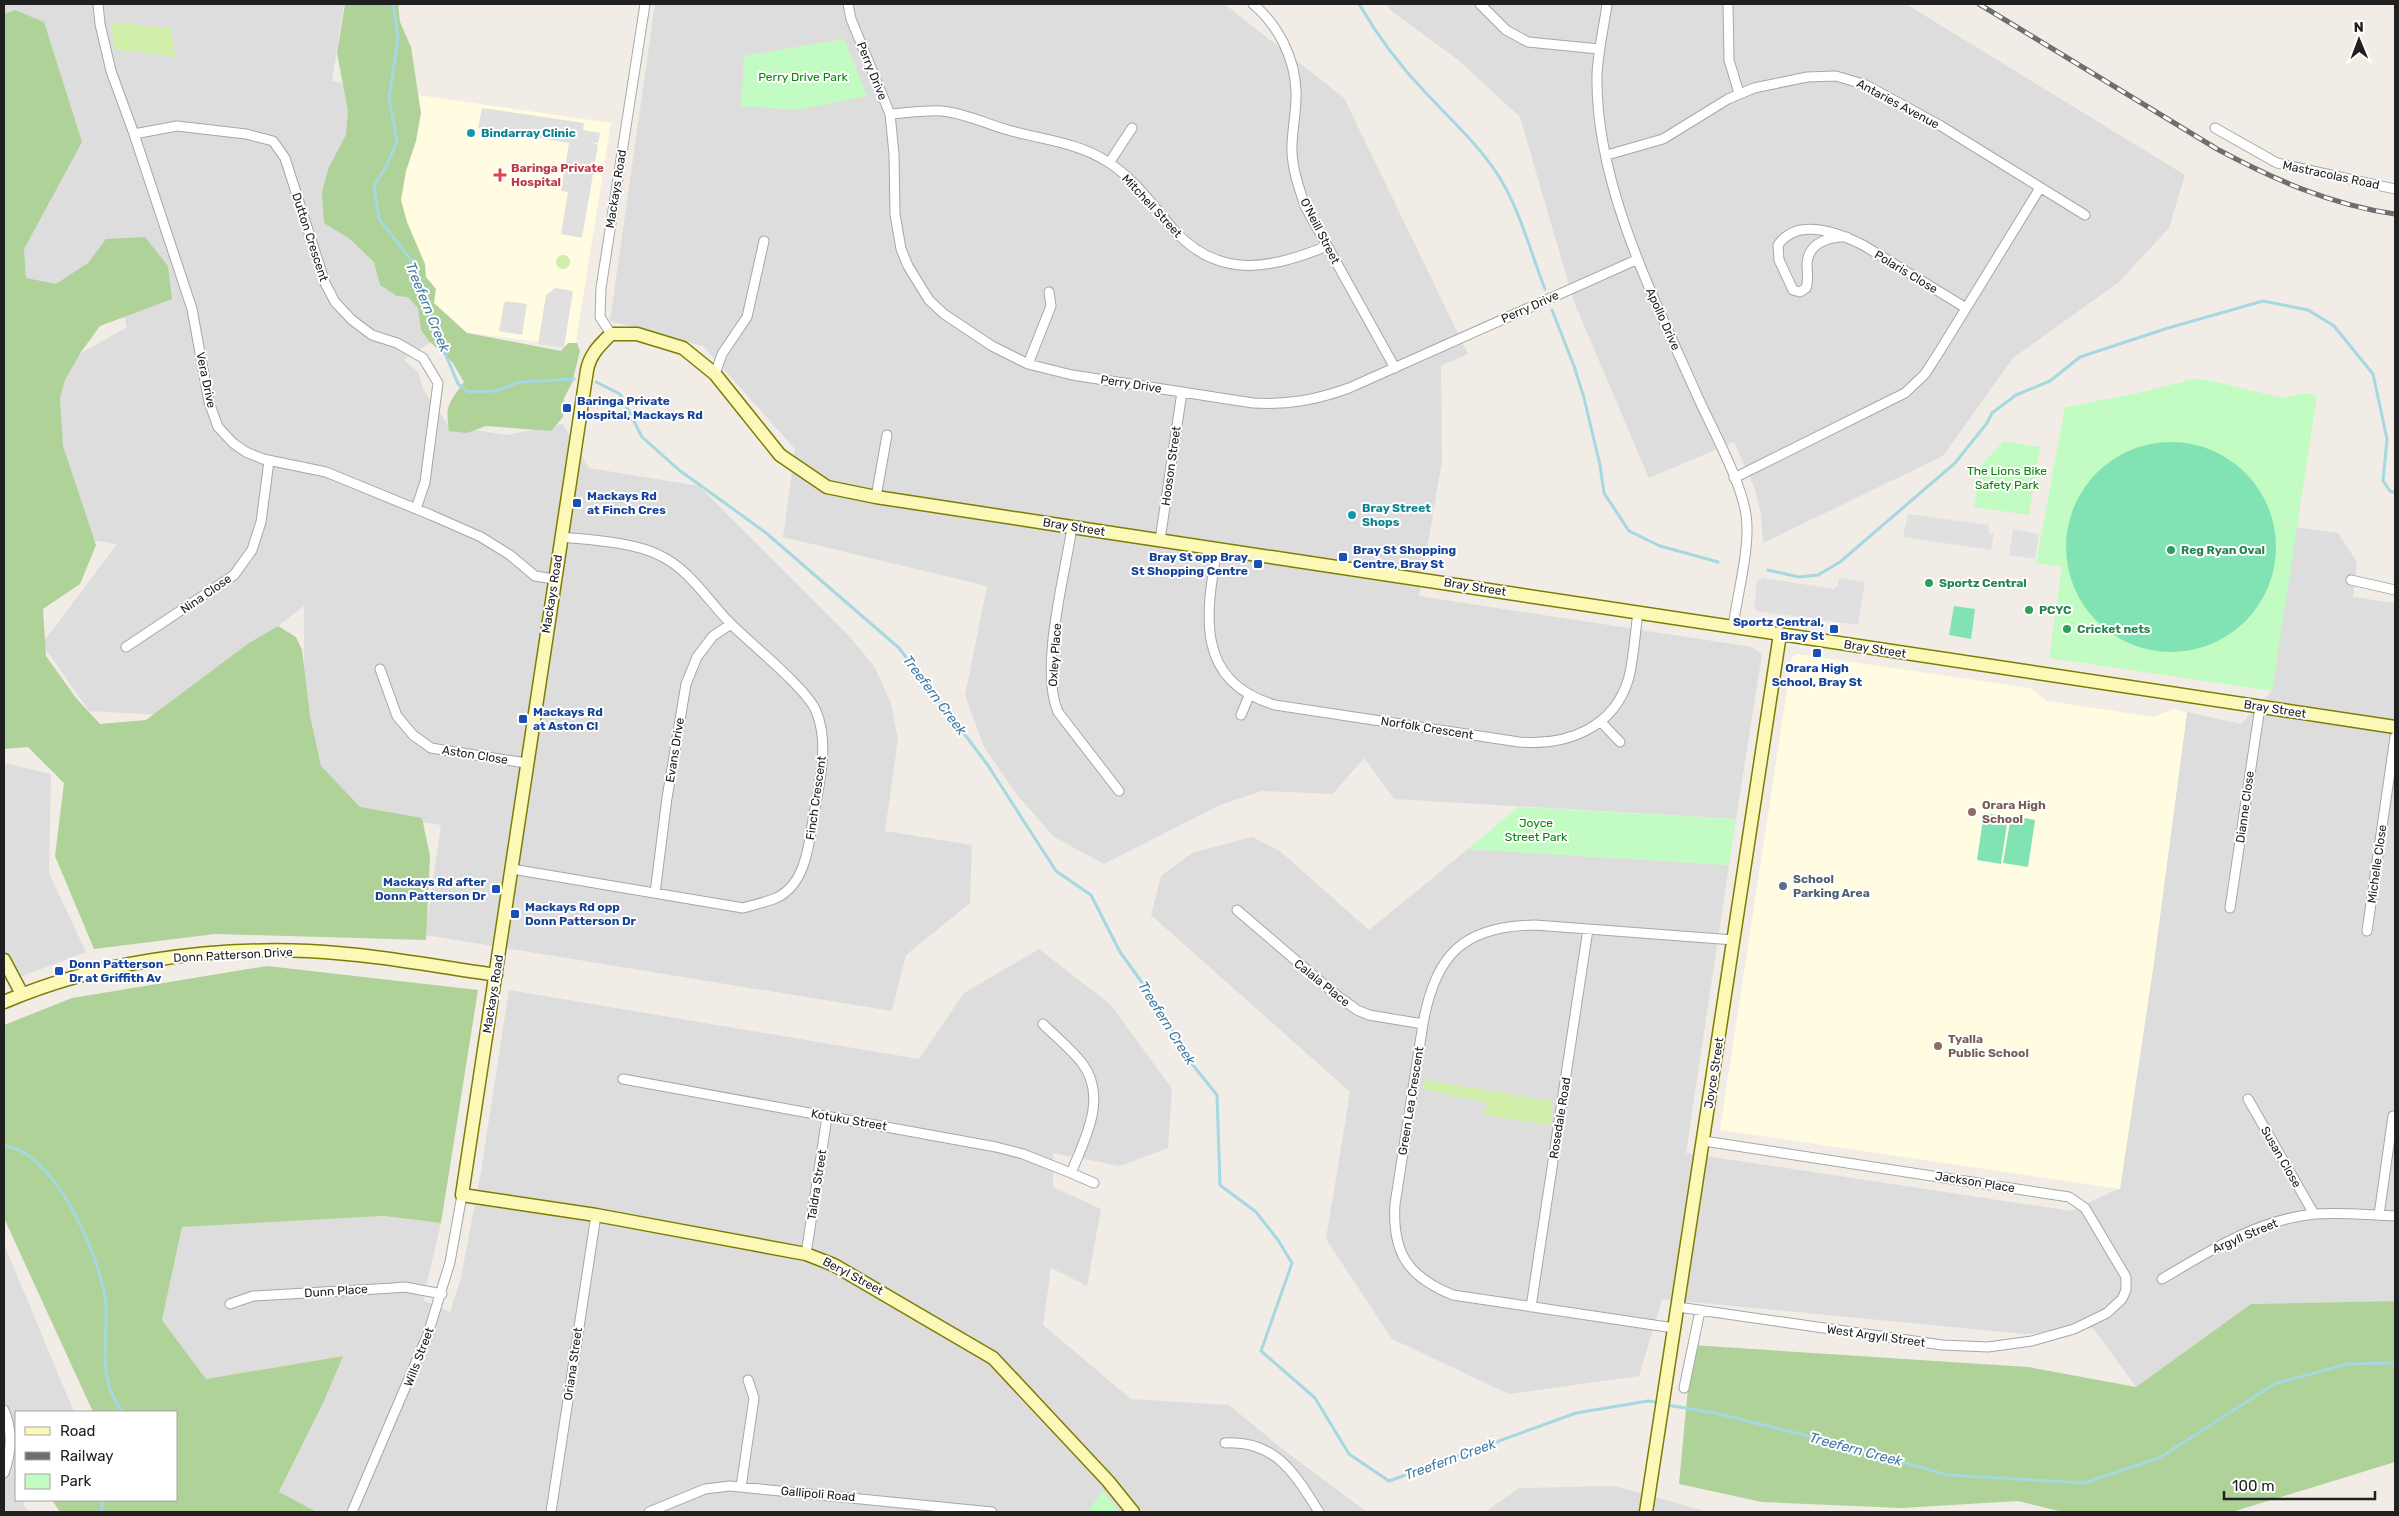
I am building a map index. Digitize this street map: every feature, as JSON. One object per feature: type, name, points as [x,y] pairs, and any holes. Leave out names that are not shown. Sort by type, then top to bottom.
[{"type":"street","name":"Vera Drive","points":[[98,4],[100,24],[110,71],[134,134],[192,309],[209,402],[218,427],[233,443],[246,452],[269,461],[326,472],[416,509],[481,537],[510,555],[535,576],[554,579]]},
{"type":"street","name":"Mackays Road","points":[[462,1195],[584,387],[589,360],[598,346],[611,334],[600,317],[601,288],[645,4]]},
{"type":"street","name":"Perry Drive","points":[[848,4],[851,20],[890,114],[894,154],[897,232],[908,266],[929,300],[944,314],[992,346],[1028,364],[1072,375],[1182,392],[1261,403],[1302,403],[1349,388],[1636,260]]},
{"type":"street","name":"O'Neill Street","points":[[1253,4],[1275,28],[1291,60],[1296,91],[1292,152],[1294,168],[1305,206],[1395,368]]},
{"type":"street","points":[[1480,4],[1506,30],[1528,42],[1599,49]]},
{"type":"street","name":"Apollo Drive","points":[[1607,4],[1599,49],[1598,100],[1607,155],[1618,202],[1636,260],[1734,478],[1744,506],[1747,526],[1733,627]]},
{"type":"street","points":[[1728,4],[1729,60],[1739,93]]},
{"type":"street","name":"Antaries Avenue","points":[[1607,155],[1663,139],[1739,93],[1771,84],[1807,78],[1836,76],[1866,85],[1941,126],[2085,215]]},
{"type":"street","name":"Mitchell Street","points":[[890,114],[926,111],[960,114],[1008,130],[1076,146],[1109,163],[1139,188],[1186,242],[1202,253],[1219,260],[1238,265],[1258,266],[1276,264],[1327,246]]},
{"type":"street","name":"Dutton Crescent","points":[[134,134],[177,126],[246,134],[273,141],[285,158],[325,283],[335,302],[352,320],[372,335],[397,343],[423,358],[438,383],[427,473],[416,509]]},
{"type":"street","points":[[1109,163],[1132,128]]},
{"type":"street","name":"Mastracolas Road","points":[[2215,128],[2277,163],[2395,189]]},
{"type":"street","points":[[1734,478],[1905,393],[1925,374],[2040,188]]},
{"type":"street","name":"Polaris Close","points":[[1847,237],[1832,237],[1814,247],[1808,259],[1806,288],[1800,292],[1793,290],[1778,255],[1778,244],[1791,234],[1810,230],[1828,230],[1847,237],[1966,308]]},
{"type":"street","points":[[714,374],[722,354],[747,317],[764,242]]},
{"type":"street","points":[[1028,364],[1051,306],[1049,292]]},
{"type":"street","name":"Bray Street","points":[[611,334],[637,334],[683,348],[714,374],[780,455],[827,487],[876,497],[2395,727]]},
{"type":"street","name":"Hooson Street","points":[[1160,540],[1182,392]]},
{"type":"street","points":[[876,497],[887,434]]},
{"type":"street","name":"Nina Close","points":[[126,647],[234,575],[252,550],[261,522],[269,461]]},
{"type":"street","name":"Oxley Place","points":[[1072,527],[1056,626],[1052,692],[1058,712],[1119,791]]},
{"type":"street","name":"Finch Crescent","points":[[512,869],[744,908],[778,897],[798,878],[809,848],[823,744],[816,710],[799,690],[731,624],[692,581],[661,556],[640,549],[561,537]]},
{"type":"street","name":"Norfolk Crescent","points":[[1217,548],[1209,598],[1208,631],[1220,663],[1237,687],[1249,696],[1276,705],[1536,744],[1568,740],[1602,722],[1621,696],[1628,679],[1638,612]]},
{"type":"street","points":[[2351,580],[2395,590]]},
{"type":"street","name":"Evans Drive","points":[[655,893],[667,798],[686,684],[697,658],[713,636],[731,624]]},
{"type":"street","name":"Joyce Street","points":[[1646,1512],[1780,634]]},
{"type":"street","name":"Aston Close","points":[[380,669],[397,716],[413,735],[431,748],[476,757],[526,763]]},
{"type":"street","points":[[1241,715],[1249,696]]},
{"type":"street","name":"Dianne Close","points":[[2230,908],[2260,706]]},
{"type":"street","points":[[1602,722],[1620,742]]},
{"type":"street","name":"Michelle Close","points":[[2367,931],[2395,737]]},
{"type":"street","name":"Calala Place","points":[[1237,910],[1334,994],[1357,1010],[1377,1016],[1423,1024]]},
{"type":"street","name":"Green Lea Crescent","points":[[1674,1328],[1453,1295],[1434,1288],[1417,1276],[1405,1262],[1397,1244],[1394,1224],[1423,1024],[1428,996],[1435,976],[1447,959],[1462,944],[1483,932],[1510,925],[1734,940]]},
{"type":"street","name":"Rosedale Road","points":[[1531,1307],[1588,929]]},
{"type":"street","name":"Donn Patterson Drive","points":[[4,1002],[22,994],[116,968],[167,958],[260,950],[356,955],[496,975]]},
{"type":"street","points":[[4,960],[22,994]]},
{"type":"street","points":[[1044,1024],[1083,1064],[1093,1086],[1094,1110],[1071,1173]]},
{"type":"street","name":"Kotuku Street","points":[[623,1079],[996,1147],[1023,1154],[1094,1183]]},
{"type":"street","name":"Susan Close","points":[[2248,1099],[2314,1214]]},
{"type":"street","name":"Taldra Street","points":[[806,1254],[827,1116]]},
{"type":"street","points":[[2379,1215],[2393,1116]]},
{"type":"street","name":"Jackson Place","points":[[1704,1141],[2069,1197],[2085,1208],[2127,1280],[2124,1294],[2112,1308],[2074,1329]]},
{"type":"street","name":"Beryl Street","points":[[462,1195],[596,1215],[806,1254],[849,1272],[993,1358],[1108,1481],[1133,1512]]},
{"type":"street","name":"Wills Street","points":[[352,1512],[417,1364],[442,1294],[462,1195]]},
{"type":"street","name":"Argyll Street","points":[[2162,1279],[2237,1237],[2278,1221],[2314,1214],[2395,1216]]},
{"type":"street","name":"Oriana Street","points":[[551,1512],[596,1215]]},
{"type":"street","name":"Dunn Place","points":[[230,1304],[252,1296],[405,1287],[442,1294]]},
{"type":"street","name":"West Argyll Street","points":[[1678,1307],[1942,1345],[1988,1347],[2032,1341],[2074,1329]]},
{"type":"street","points":[[1684,1388],[1700,1311]]},
{"type":"street","points":[[741,1487],[754,1398],[748,1380]]},
{"type":"street","points":[[4,1410],[10,1434],[10,1449],[4,1473]]},
{"type":"street","points":[[1225,1443],[1244,1442],[1266,1450],[1284,1462],[1299,1480],[1319,1512]]},
{"type":"street","name":"Gallipoli Road","points":[[648,1512],[704,1490],[741,1487],[992,1512]]},
{"type":"shaded area","points":[[4,4],[344,4],[332,81],[383,89],[413,263],[431,342],[404,360],[418,372],[423,389],[449,426],[507,435],[563,424],[589,468],[699,486],[850,637],[874,666],[891,703],[898,739],[885,831],[972,845],[970,903],[906,955],[892,1011],[425,935],[441,825],[332,809],[304,732],[304,606],[162,715],[89,711],[42,644],[117,544],[79,538],[46,409],[78,355],[127,327],[112,273],[4,306]]},
{"type":"shaded area","points":[[655,4],[1229,4],[1227,6],[1344,98],[1468,354],[1441,366],[1442,461],[1419,596],[1752,647],[1762,654],[1736,819],[1394,799],[1364,758],[1333,794],[1262,791],[1220,805],[1104,864],[1054,837],[1018,796],[984,747],[965,695],[987,586],[783,537],[795,449],[703,346],[610,321]]},
{"type":"shaded area","points":[[1387,4],[1906,4],[2185,175],[2169,228],[2119,282],[2013,358],[1943,456],[1763,543],[1761,515],[1755,489],[1734,442],[1649,478],[1574,302],[1520,117],[1457,59],[1390,10]]},
{"type":"shaded area","name":"Baringa Private Hospital","points":[[411,94],[611,123],[575,347],[433,328],[389,226]]},
{"type":"shaded area","points":[[482,108],[584,123],[583,130],[600,133],[598,143],[590,142],[598,145],[582,238],[561,234],[568,192],[561,191],[569,143],[478,128]]},
{"type":"shaded area","points":[[555,288],[573,291],[564,348],[538,344],[546,295]]},
{"type":"shaded area","points":[[507,301],[527,304],[522,335],[499,331],[504,303]]},
{"type":"shaded area","points":[[1908,514],[1989,525],[1989,533],[1994,534],[1991,550],[1903,537]]},
{"type":"shaded area","points":[[2295,527],[2338,533],[2357,562],[2353,597],[2395,603],[2395,1301],[2251,1304],[2136,1387],[2093,1328],[2025,1334],[1662,1299],[1639,1376],[1509,1394],[1392,1339],[1326,1239],[1350,1092],[1151,915],[1161,876],[1192,853],[1252,837],[1280,851],[1369,930],[1468,849],[1729,865],[1686,1153],[2071,1211],[2120,1188],[2154,962],[2187,712],[2241,724],[2272,691]]},
{"type":"shaded area","points":[[2013,529],[2039,534],[2035,559],[2009,555]]},
{"type":"shaded area","points":[[1763,578],[1833,589],[1838,586],[1839,578],[1865,582],[1858,625],[1757,611],[1754,608],[1757,582]]},
{"type":"shaded area","points":[[1797,654],[2030,688],[2047,701],[2154,717],[2173,709],[2187,712],[2154,962],[2120,1189],[1720,1130],[1792,657]]},
{"type":"shaded area","points":[[4,763],[51,774],[49,873],[86,952],[4,983]]},
{"type":"shaded area","points":[[1039,949],[1111,1005],[1172,1089],[1168,1148],[1120,1166],[1053,1153],[1053,1187],[1101,1209],[1087,1286],[1051,1268],[1043,1325],[1131,1399],[1229,1405],[1285,1451],[1367,1512],[317,1512],[279,1493],[325,1399],[342,1356],[206,1379],[162,1320],[182,1227],[384,1216],[441,1223],[423,1300],[450,1312],[461,1278],[481,1171],[509,990],[919,1059],[964,993]]},
{"type":"shaded area","points":[[4,1244],[74,1411],[15,1411],[15,1501],[24,1501],[23,1504],[29,1512],[4,1512]]},
{"type":"shaded area","points":[[1615,1486],[1709,1512],[1485,1512],[1519,1488]]},
{"type":"green space","points":[[345,4],[398,4],[400,22],[411,47],[421,113],[416,141],[406,171],[401,200],[407,222],[425,264],[426,277],[436,289],[434,303],[467,333],[561,351],[568,343],[577,343],[580,351],[572,383],[564,398],[563,417],[551,431],[486,426],[467,433],[449,431],[449,405],[464,382],[452,362],[429,341],[421,330],[418,308],[408,297],[397,296],[380,285],[374,262],[350,239],[324,223],[322,192],[329,167],[346,135],[348,111],[337,53]]},
{"type":"green space","points":[[15,10],[44,22],[82,142],[24,249],[26,278],[56,284],[88,263],[106,239],[145,237],[168,266],[172,299],[100,326],[81,352],[65,380],[60,398],[63,446],[96,545],[80,584],[43,609],[46,656],[76,698],[100,724],[146,720],[249,643],[278,626],[296,637],[302,650],[310,716],[321,766],[360,807],[422,818],[430,856],[426,940],[215,934],[94,949],[55,856],[64,783],[28,747],[4,749],[4,14]]},
{"type":"green space","points":[[111,22],[171,28],[175,57],[114,49]]},
{"type":"green space","name":"Perry Drive Park","points":[[844,39],[867,96],[797,110],[741,106],[744,56]]},
{"type":"green space","points":[[560,255],[566,255],[570,262],[566,269],[560,269],[556,265],[556,259]]},
{"type":"green space","points":[[2194,379],[2213,381],[2282,398],[2307,393],[2317,396],[2272,691],[2049,658],[2062,567],[2036,563],[2065,407],[2134,394]]},
{"type":"green space","name":"The Lions Bike Safety Park","points":[[2004,441],[2040,447],[2029,515],[1974,507],[1981,465]]},
{"type":"green space","name":"Reg Ryan Oval","points":[[2171,442],[2191,444],[2211,450],[2238,466],[2252,480],[2268,507],[2274,527],[2276,547],[2274,567],[2268,587],[2252,614],[2238,628],[2211,644],[2191,650],[2171,652],[2151,650],[2131,644],[2104,628],[2090,614],[2074,587],[2068,567],[2066,547],[2068,527],[2074,507],[2090,480],[2104,466],[2131,450],[2151,444]]},
{"type":"green space","points":[[1954,606],[1975,609],[1971,639],[1949,635]]},
{"type":"green space","name":"Joyce Street Park","points":[[1518,807],[1736,819],[1729,865],[1468,849]]},
{"type":"green space","points":[[1984,813],[2008,817],[2001,864],[1977,860]]},
{"type":"green space","points":[[2011,816],[2035,820],[2028,867],[2003,863]]},
{"type":"green space","points":[[267,966],[478,990],[441,1223],[384,1216],[182,1227],[162,1320],[206,1379],[343,1356],[325,1399],[279,1492],[317,1512],[60,1512],[53,1501],[178,1501],[178,1411],[93,1411],[4,1218],[4,1025],[72,998]]},
{"type":"green space","points":[[1424,1080],[1553,1101],[1551,1125],[1484,1115],[1487,1103],[1423,1089]]},
{"type":"green space","points":[[2395,1301],[2395,1462],[2232,1512],[2063,1512],[2018,1501],[1901,1508],[1762,1502],[1679,1484],[1692,1345],[2028,1367],[2136,1387],[2251,1304]]},
{"type":"green space","points":[[1103,1490],[1119,1512],[1088,1512]]},
{"type":"waterway","name":"Treefern Creek","points":[[393,4],[398,38],[389,99],[397,141],[386,167],[374,186],[379,219],[412,261],[433,324],[458,384],[468,392],[496,391],[519,382],[574,379]]},
{"type":"waterway","points":[[1359,4],[1381,39],[1398,61],[1471,141],[1496,172],[1518,214],[1545,289]]},
{"type":"waterway","points":[[1768,570],[1799,577],[1818,575],[1840,562],[1955,463],[1987,423],[1992,413],[2016,395],[2050,381],[2080,357],[2168,328],[2263,301],[2308,310],[2334,326],[2373,374],[2387,439],[2383,481],[2390,491],[2395,493]]},
{"type":"waterway","points":[[1552,310],[1574,366],[1584,398],[1600,465],[1604,493],[1629,531],[1660,546],[1718,562]]},
{"type":"waterway","name":"Treefern Creek","points":[[596,382],[620,394],[642,437],[679,470],[765,532],[899,648],[987,764],[1056,871],[1091,895],[1120,952],[1159,1006],[1188,1059],[1217,1095],[1220,1185],[1256,1212],[1278,1240],[1292,1263],[1261,1351],[1315,1398],[1349,1454],[1389,1481],[1576,1413],[1648,1401],[1661,1403]]},
{"type":"waterway","points":[[4,1146],[22,1152],[40,1165],[71,1206],[83,1231],[101,1278],[106,1308],[105,1355],[107,1378],[112,1395],[121,1411]]},
{"type":"waterway","name":"Treefern Creek","points":[[1667,1405],[1715,1413],[1836,1443],[1947,1475],[2084,1483],[2161,1457],[2274,1384],[2347,1364],[2395,1363]]},
{"type":"waterway","points":[[101,1512],[103,1501]]},
{"type":"railway","points":[[1979,4],[2238,160],[2281,180],[2325,197],[2371,210],[2395,214]]},
{"type":"place","name":"Bindarray Clinic","points":[[471,133]]},
{"type":"place","name":"Baringa Private Hospital","points":[[500,175]]},
{"type":"place","name":"Baringa Private Hospital, Mackays Rd","points":[[567,408]]},
{"type":"place","name":"Mackays Rd at Finch Cres","points":[[577,503]]},
{"type":"place","name":"Bray Street Shops","points":[[1352,515]]},
{"type":"place","name":"Reg Ryan Oval","points":[[2171,550]]},
{"type":"place","name":"Bray St Shopping Centre, Bray St","points":[[1343,557]]},
{"type":"place","name":"Bray St opp Bray St Shopping Centre","points":[[1258,564]]},
{"type":"place","name":"Sportz Central","points":[[1929,583]]},
{"type":"place","name":"PCYC","points":[[2029,610]]},
{"type":"place","name":"Sportz Central, Bray St","points":[[1834,629]]},
{"type":"place","name":"Cricket nets","points":[[2067,629]]},
{"type":"place","name":"Orara High School, Bray St","points":[[1817,653]]},
{"type":"place","name":"Mackays Rd at Aston Cl","points":[[523,719]]},
{"type":"place","name":"Orara High School","points":[[1972,812]]},
{"type":"place","name":"School Parking Area","points":[[1783,886]]},
{"type":"place","name":"Mackays Rd after Donn Patterson Dr","points":[[496,889]]},
{"type":"place","name":"Mackays Rd opp Donn Patterson Dr","points":[[515,914]]},
{"type":"place","name":"Donn Patterson Dr at Griffith Av","points":[[59,971]]},
{"type":"place","name":"Tyalla Public School","points":[[1938,1046]]}]
